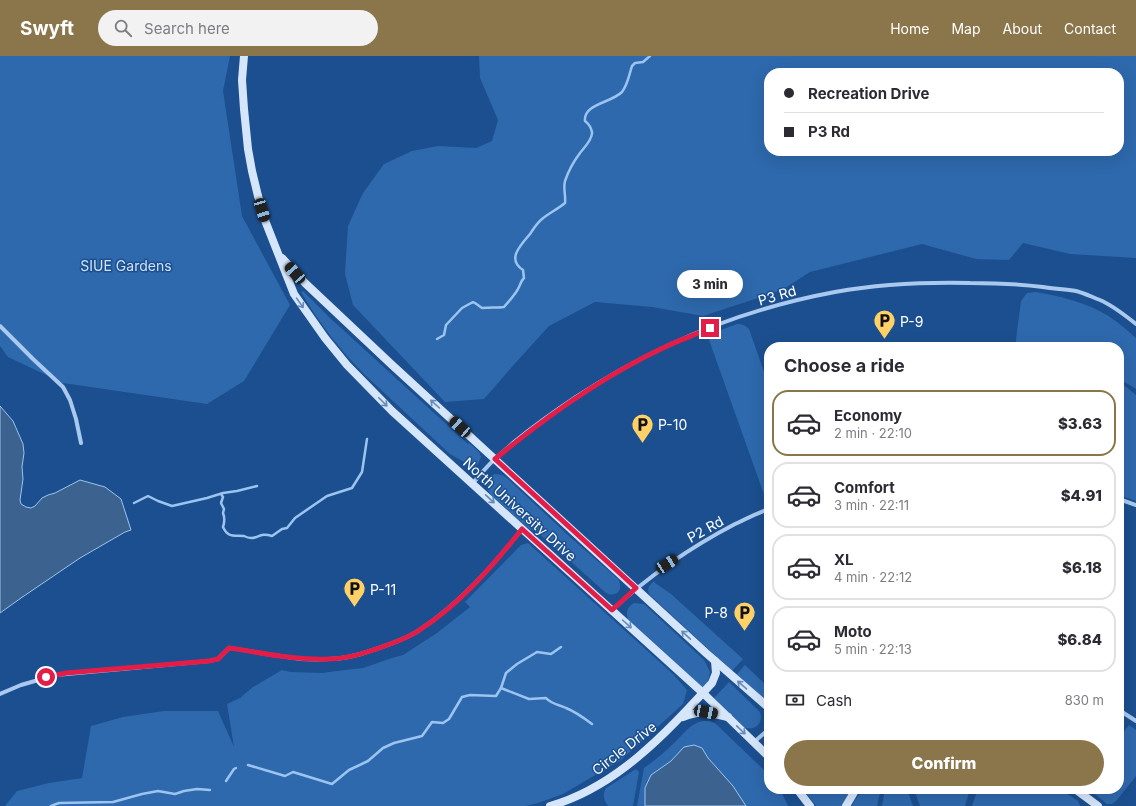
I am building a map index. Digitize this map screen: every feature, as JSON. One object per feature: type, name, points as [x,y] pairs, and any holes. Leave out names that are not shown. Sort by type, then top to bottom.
[{"type":"main road","name":"North University Drive","points":[[244,56],[242,80],[244,109],[248,149],[258,196],[266,223],[294,294],[325,338],[347,365],[392,411],[703,693],[764,752]]},
{"type":"main road","name":"North University Drive","points":[[279,254],[295,273],[338,315],[715,661],[764,704]]},
{"type":"main road","name":"Circle Drive","points":[[550,806],[594,788],[612,777],[656,742],[712,683],[716,674],[715,661]]},
{"type":"main road","points":[[680,718],[692,713],[704,712],[729,718]]},
{"type":"main road","points":[[801,794],[810,806]]},
{"type":"main road","points":[[846,806],[853,794]]},
{"type":"main road","points":[[1082,794],[1098,806]]},
{"type":"street","name":"P3 Rd","points":[[473,483],[495,459],[526,433],[562,406],[631,364],[666,346],[730,320],[797,300],[836,292],[897,285],[946,282],[1017,284],[1076,291],[1102,300],[1136,324]]},
{"type":"street","points":[[0,326],[63,387],[70,400],[81,443]]},
{"type":"street","points":[[1124,501],[1136,505]]},
{"type":"street","name":"P2 Rd","points":[[612,610],[636,588],[691,548],[722,531],[764,511]]},
{"type":"street","points":[[0,694],[37,679],[61,674],[209,661],[218,659],[229,648],[280,656],[309,658],[330,659],[358,656],[392,644],[417,632],[439,616],[477,581],[522,529]]},
{"type":"street","points":[[1124,713],[1136,721]]},
{"type":"street","points":[[754,742],[764,733]]},
{"type":"green space","name":"SIUE Gardens","points":[[0,56],[230,56],[223,91],[242,216],[290,305],[244,381],[207,404],[63,383],[8,357],[0,346]]},
{"type":"green space","points":[[479,56],[1136,56],[1136,258],[1070,254],[1023,243],[1009,260],[976,259],[922,244],[810,272],[782,290],[703,316],[652,307],[595,302],[549,326],[484,399],[445,402],[353,305],[345,274],[348,226],[363,193],[384,164],[412,151],[438,146],[476,148],[492,141],[498,120],[480,78]]},
{"type":"green space","points":[[303,291],[330,318],[468,444],[469,443],[479,452],[481,457],[478,464],[468,466],[465,464],[466,463],[450,454],[365,375],[347,356],[323,326],[301,292]]},
{"type":"green space","points":[[1036,292],[1057,296],[1099,310],[1117,322],[1136,338],[1136,389],[1124,382],[1124,342],[1016,342],[1021,301],[1027,293]]},
{"type":"green space","points":[[737,324],[743,325],[749,329],[764,372],[764,494],[709,340],[713,333]]},
{"type":"green space","points":[[1124,386],[1136,395],[1136,501],[1124,497]]},
{"type":"green space","points":[[495,474],[507,478],[618,579],[620,583],[620,590],[616,594],[606,593],[548,541],[535,531],[529,529],[490,494],[487,488],[487,482],[489,478]]},
{"type":"green space","points":[[528,543],[673,674],[687,690],[683,704],[621,760],[563,794],[526,806],[5,806],[17,791],[49,783],[82,778],[91,726],[123,717],[164,711],[218,711],[234,747],[227,704],[240,698],[253,687],[282,670],[290,672],[322,673],[363,668],[403,655],[437,633],[470,607],[465,602],[521,545]]},
{"type":"green space","points":[[654,581],[671,594],[743,659],[732,671],[650,595],[648,591]]},
{"type":"green space","points":[[634,603],[644,604],[704,660],[710,672],[708,682],[703,689],[628,620],[627,610]]},
{"type":"green space","points":[[745,665],[764,683],[764,700],[736,675]]},
{"type":"green space","points":[[729,682],[760,712],[761,720],[758,726],[752,728],[744,727],[714,698]]},
{"type":"green space","points":[[710,721],[716,724],[764,770],[764,794],[782,794],[788,806],[637,806],[644,768],[666,751],[690,727],[698,722]]},
{"type":"green space","points":[[1129,725],[1136,730],[1136,776],[1124,791],[1124,732]]},
{"type":"green space","points":[[636,769],[639,772],[633,806],[608,806],[604,797],[606,788]]},
{"type":"green space","points":[[807,794],[848,794],[842,806],[816,806]]},
{"type":"green space","points":[[860,794],[880,794],[877,806],[852,806]]},
{"type":"green space","points":[[884,794],[909,794],[913,806],[882,806]]},
{"type":"green space","points":[[916,794],[969,794],[965,806],[920,806]]},
{"type":"green space","points":[[976,794],[1068,794],[1078,801],[1080,806],[972,806]]},
{"type":"green space","points":[[1095,794],[1122,794],[1112,804],[1107,804]]},
{"type":"shaded area","points":[[0,406],[13,421],[23,444],[24,453],[22,467],[23,479],[20,500],[21,504],[31,508],[35,506],[42,498],[80,480],[105,487],[121,499],[131,530],[80,558],[0,613]]},
{"type":"shaded area","points":[[694,745],[702,748],[708,758],[733,786],[746,806],[645,806],[645,788],[651,775],[671,761],[684,747]]},
{"type":"waterway","points":[[437,339],[444,335],[446,325],[462,308],[473,302],[482,308],[504,307],[518,290],[524,278],[523,270],[518,266],[515,257],[519,247],[539,222],[565,203],[564,187],[569,170],[592,135],[589,124],[585,121],[588,111],[622,92],[627,83],[632,66],[635,63],[643,62],[650,56]]},
{"type":"waterway","points":[[221,494],[223,497],[221,503],[224,509],[223,527],[227,533],[250,538],[262,535],[272,536],[282,529],[287,528],[295,518],[327,496],[352,488],[362,472],[367,439]]},
{"type":"waterway","points":[[134,503],[148,496],[172,506],[257,486]]},
{"type":"waterway","points":[[248,765],[285,776],[293,772],[332,784],[349,770],[368,761],[383,748],[394,743],[422,736],[432,722],[443,723],[449,719],[462,697],[470,695],[496,696],[501,688],[506,673],[517,664],[537,652],[551,654],[561,647]]},
{"type":"waterway","points":[[501,688],[529,699],[546,698],[553,703],[577,713],[592,724]]},
{"type":"waterway","points":[[226,781],[236,768]]},
{"type":"waterway","points":[[51,806],[59,803],[113,802],[158,791],[175,794],[197,789],[210,790]]},
{"type":"place","name":"P-9","points":[[884,340]]},
{"type":"place","name":"P-10","points":[[642,444]]},
{"type":"place","name":"P-11","points":[[355,608]]},
{"type":"place","name":"P-8","points":[[744,632]]},
{"type":"route","points":[[46,677],[66,673],[209,661],[218,659],[229,648],[303,658],[330,659],[358,656],[392,644],[417,632],[439,616],[477,581],[522,529],[612,610],[636,588],[495,459],[562,406],[595,385],[666,346],[710,328]]}]
